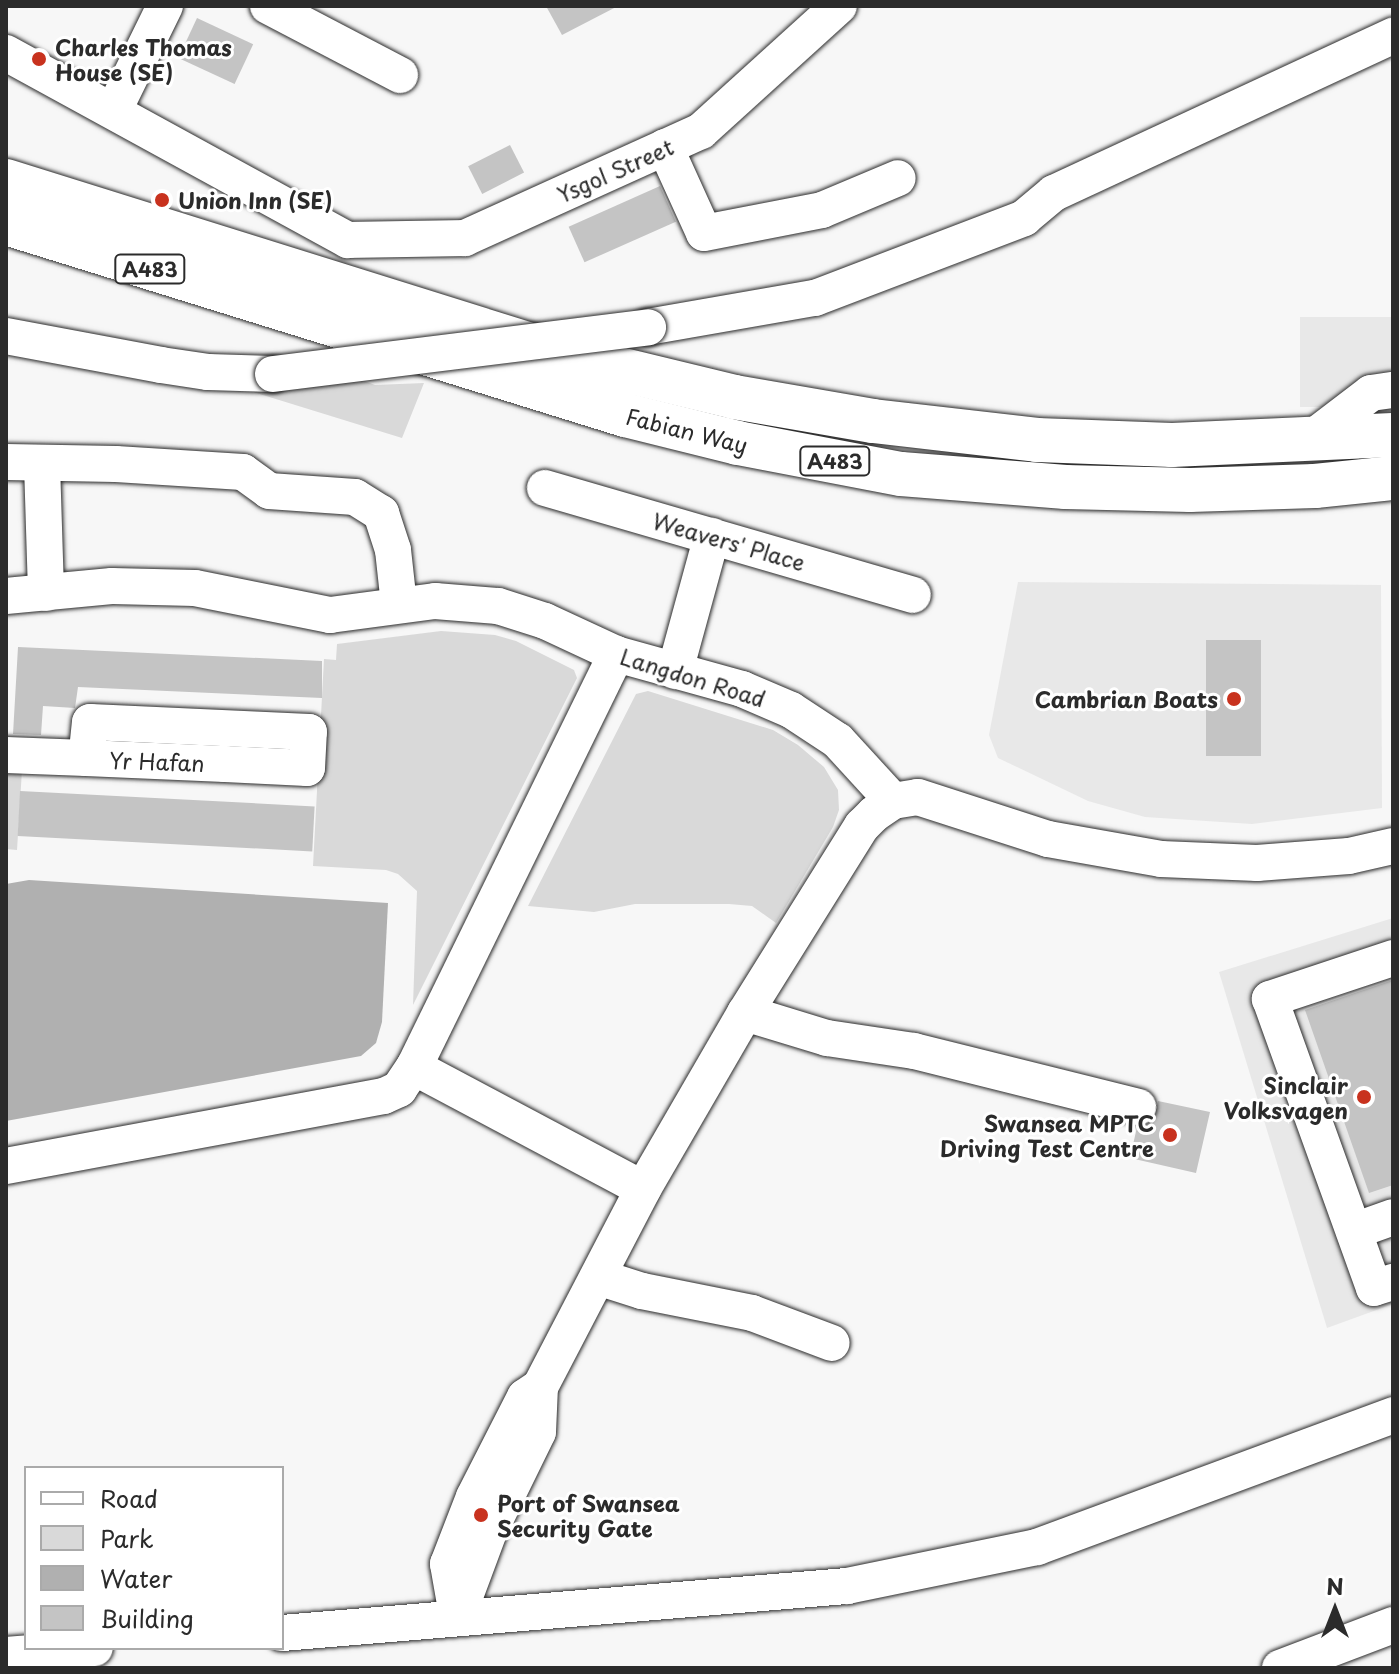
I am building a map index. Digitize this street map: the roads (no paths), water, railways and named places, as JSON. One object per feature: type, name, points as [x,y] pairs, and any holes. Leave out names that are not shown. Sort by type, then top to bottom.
[{"type":"highway","name":"Fabian Way","points":[[6,181],[554,353],[734,397],[873,421],[1037,440],[1172,445],[1393,435]]},
{"type":"highway","name":"Fabian Way","points":[[6,223],[625,415],[738,443],[871,468],[1065,487],[1190,490],[1315,486],[1393,478]]},
{"type":"street","points":[[6,53],[114,110],[165,6]]},
{"type":"street","points":[[268,6],[400,75]]},
{"type":"street","name":"Ysgol Street","points":[[114,110],[348,240],[465,238],[701,131],[839,6]]},
{"type":"street","points":[[6,336],[208,372],[273,374],[648,327],[815,298],[1024,218],[1054,193],[1393,36]]},
{"type":"street","points":[[665,147],[704,233],[822,210],[898,178]]},
{"type":"street","points":[[1308,441],[1371,393],[1393,390]]},
{"type":"street","points":[[6,462],[116,464],[243,472],[269,491],[355,497],[381,513],[393,550],[399,604]]},
{"type":"street","points":[[42,464],[46,593]]},
{"type":"street","name":"Weavers' Place","points":[[545,488],[913,595]]},
{"type":"street","points":[[675,671],[712,536]]},
{"type":"street","name":"Langdon Road","points":[[6,596],[112,586],[195,588],[330,615],[435,601],[498,606],[545,621],[616,654],[742,689],[791,710],[838,741],[893,801]]},
{"type":"street","points":[[6,1166],[384,1096],[399,1089],[414,1067],[616,654]]},
{"type":"street","points":[[86,758],[90,722],[226,728],[225,764]]},
{"type":"street","name":"Yr Hafan","points":[[6,755],[307,768],[309,732],[226,728]]},
{"type":"street","points":[[457,1618],[489,1532],[538,1432],[540,1387],[643,1189],[745,1013],[862,826],[893,801],[918,797],[1048,839],[1161,859],[1257,863],[1349,856],[1393,846]]},
{"type":"street","points":[[1393,958],[1270,999],[1374,1288],[1393,1282]]},
{"type":"street","points":[[745,1013],[827,1038],[914,1051],[1138,1107]]},
{"type":"street","points":[[414,1067],[643,1189]]},
{"type":"street","points":[[1354,1231],[1393,1217]]},
{"type":"street","points":[[598,1277],[631,1288],[752,1313],[832,1343]]},
{"type":"street","points":[[457,1618],[448,1564],[474,1497],[525,1397],[540,1387]]},
{"type":"street","points":[[284,1633],[847,1586],[1037,1547],[1393,1415]]},
{"type":"street","points":[[1280,1668],[1393,1625]]},
{"type":"street","points":[[6,1655],[70,1650]]},
{"type":"water","points":[[29,880],[388,903],[382,1022],[376,1043],[361,1056],[6,1121],[6,884]]},
{"type":"place","name":"Charles Thomas House (SE)","points":[[39,59]]},
{"type":"place","name":"Union Inn (SE)","points":[[162,200]]},
{"type":"place","name":"Cambrian Boats","points":[[1234,699]]},
{"type":"place","name":"Sinclair Volksvagen","points":[[1364,1097]]},
{"type":"place","name":"Swansea MPTC Driving Test Centre","points":[[1170,1135]]},
{"type":"place","name":"Port of Swansea Security Gate","points":[[481,1515]]}]
